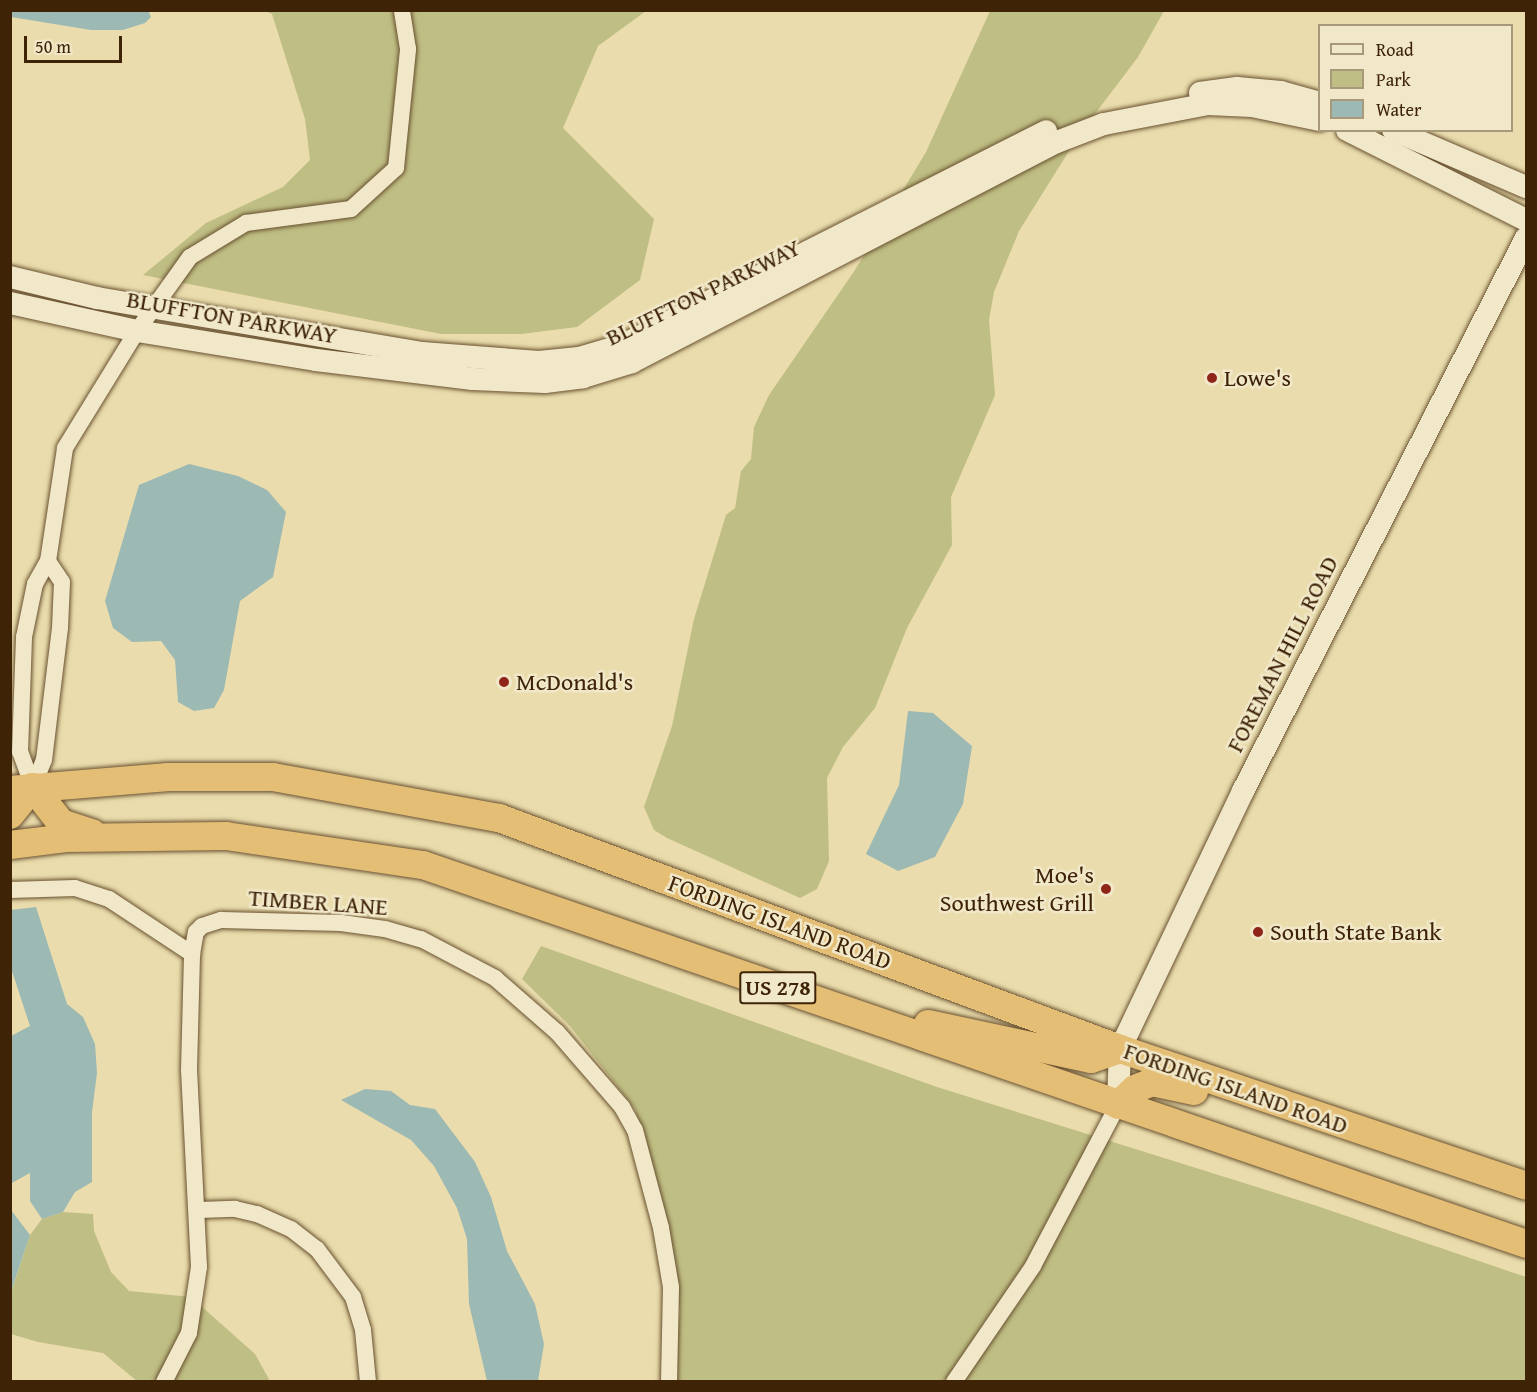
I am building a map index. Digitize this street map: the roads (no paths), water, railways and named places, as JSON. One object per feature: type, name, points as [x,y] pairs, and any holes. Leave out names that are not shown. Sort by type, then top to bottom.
[{"type":"highway","name":"FORDING ISLAND ROAD","points":[[22,789],[168,777],[273,777],[499,818],[1120,1049],[1527,1186]]},
{"type":"highway","points":[[10,815],[22,789],[61,823],[107,838]]},
{"type":"highway","name":"US 278","points":[[10,844],[107,838],[226,836],[423,865],[1527,1244]]},
{"type":"highway","points":[[800,996],[1091,1059],[1120,1049]]},
{"type":"highway","points":[[1119,1105],[1136,1089],[1152,1082],[1168,1084],[1348,1133],[1405,1145]]},
{"type":"main road","name":"BLUFFTON PARKWAY","points":[[10,277],[153,307],[422,353],[539,362],[579,358],[623,345],[1038,135],[1079,118],[1119,108],[1237,88],[1281,92],[1318,102]]},
{"type":"main road","name":"BLUFFTON PARKWAY","points":[[10,303],[137,331],[316,360],[473,380],[545,382],[583,376],[632,362],[1057,141],[1104,124],[1208,104],[1252,106],[1318,120]]},
{"type":"main road","points":[[1351,132],[1527,220]]},
{"type":"main road","points":[[1398,132],[1527,187]]},
{"type":"main road","name":"FOREMAN HILL ROAD","points":[[1119,1105],[1120,1049],[1243,791],[1527,238]]},
{"type":"street","points":[[22,789],[20,752],[24,637],[34,584],[48,561],[64,448],[137,331],[190,257],[246,223],[351,209],[396,168],[408,49],[402,10]]},
{"type":"street","points":[[22,789],[44,760],[62,582],[48,561]]},
{"type":"street","points":[[22,692],[51,696]]},
{"type":"street","points":[[10,890],[75,888],[109,899],[192,954]]},
{"type":"street","name":"TIMBER LANE","points":[[164,1382],[180,1355],[195,1311],[199,1210],[189,1070],[192,954],[196,932],[213,921],[369,926],[435,945],[477,966],[526,1002],[591,1069],[635,1130],[661,1228],[671,1287],[669,1382]]},
{"type":"street","points":[[954,1382],[1033,1266],[1119,1105]]},
{"type":"street","points":[[199,1210],[235,1209],[257,1214],[291,1229],[317,1249],[353,1298],[363,1330],[368,1382]]},
{"type":"water","points":[[11,10],[148,10],[151,17],[145,23],[123,30],[91,30],[11,17]]},
{"type":"water","points":[[189,464],[238,476],[267,490],[286,512],[273,577],[240,601],[224,690],[214,708],[194,711],[178,702],[175,660],[161,641],[132,642],[113,628],[105,601],[139,485]]},
{"type":"water","points":[[908,711],[933,713],[972,746],[963,804],[935,857],[898,871],[866,854],[899,785]]},
{"type":"water","points":[[36,907],[67,1004],[83,1017],[95,1044],[97,1073],[92,1112],[92,1182],[75,1192],[63,1212],[42,1219],[30,1201],[30,1173],[10,1184],[11,1036],[30,1026],[11,968],[11,910]]},
{"type":"water","points":[[365,1089],[391,1091],[410,1105],[435,1109],[475,1162],[491,1197],[507,1251],[535,1304],[544,1344],[538,1381],[487,1381],[469,1304],[467,1239],[457,1208],[434,1166],[411,1140],[341,1100]]},
{"type":"water","points":[[11,1210],[30,1235],[11,1292]]},
{"type":"place","name":"Lowe's","points":[[1212,378]]},
{"type":"place","name":"McDonald's","points":[[504,682]]},
{"type":"place","name":"Moe's Southwest Grill","points":[[1106,889]]},
{"type":"place","name":"South State Bank","points":[[1258,932]]}]
